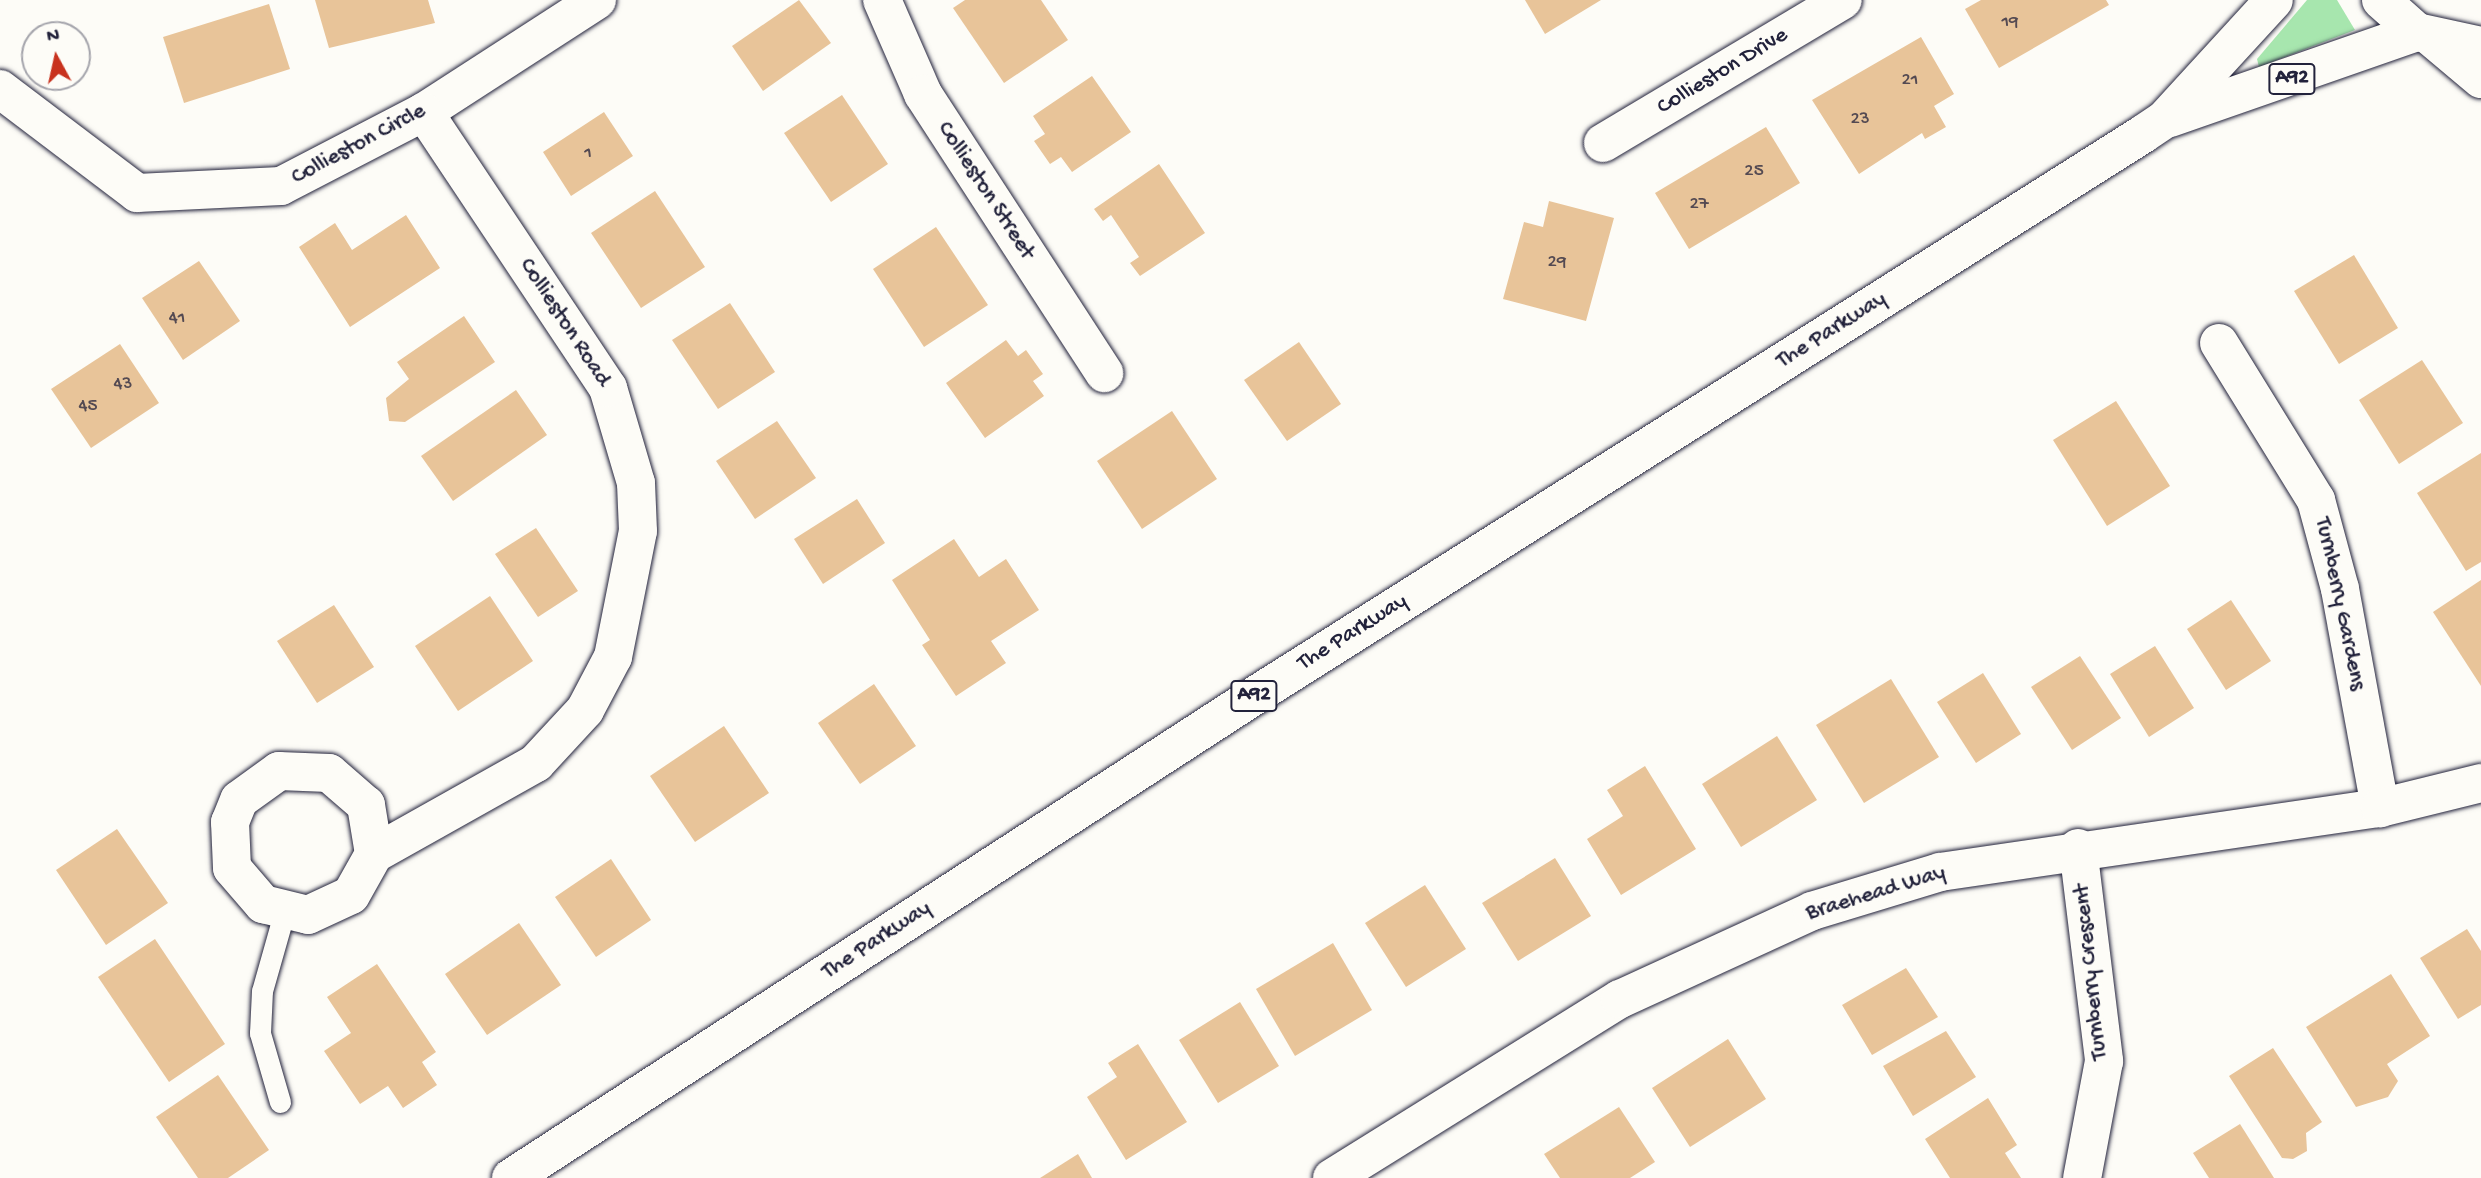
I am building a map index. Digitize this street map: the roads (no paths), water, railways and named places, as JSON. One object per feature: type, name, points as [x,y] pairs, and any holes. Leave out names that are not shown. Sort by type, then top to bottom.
[{"type":"street","name":"Collieston Circle","points":[[0,89],[136,193],[281,186],[424,112],[597,0]]},
{"type":"street","name":"Collieston Street","points":[[882,0],[923,94],[1104,373]]},
{"type":"street","name":"Collieston Drive","points":[[1603,143],[1843,0]]},
{"type":"street","name":"The Parkway","points":[[2165,119],[2274,0]]},
{"type":"street","points":[[2381,0],[2481,79]]},
{"type":"street","name":"The Parkway","points":[[511,1178],[1251,698],[2165,119],[2425,35]]},
{"type":"street","name":"A92","points":[[2425,35],[2481,46]]},
{"type":"street","name":"Collieston Road","points":[[374,854],[536,763],[585,710],[612,657],[638,531],[636,483],[608,388],[424,112]]},
{"type":"street","name":"Turnberry Gardens","points":[[2219,342],[2316,500],[2340,589],[2380,808]]},
{"type":"street","points":[[304,767],[340,779],[366,805],[374,854],[366,877],[331,909],[285,913],[244,889],[227,845],[239,800],[257,782],[304,767]]},
{"type":"street","name":"Braehead Way","points":[[1332,1178],[1620,999],[1812,911],[1940,872],[2078,848],[2380,808],[2481,783]]},
{"type":"street","name":"Turnberry Crescent","points":[[2078,848],[2104,1060],[2082,1178]]},
{"type":"lane","points":[[280,1102],[260,1033],[262,991],[285,913]]}]
